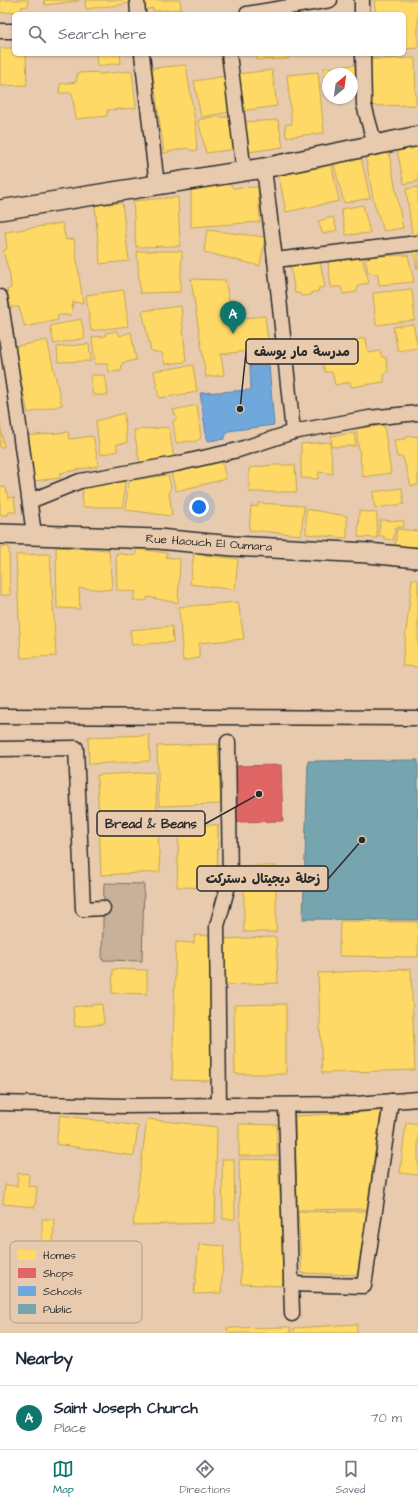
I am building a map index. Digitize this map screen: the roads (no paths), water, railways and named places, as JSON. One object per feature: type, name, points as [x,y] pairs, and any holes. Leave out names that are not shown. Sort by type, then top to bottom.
[{"type":"street","points":[[137,0],[138,12]]},
{"type":"street","points":[[259,12],[330,0]]},
{"type":"street","points":[[362,0],[362,12]]},
{"type":"street","points":[[0,32],[12,31]]},
{"type":"street","points":[[142,56],[157,186]]},
{"type":"street","points":[[230,56],[244,172]]},
{"type":"street","points":[[363,56],[364,105],[375,145]]},
{"type":"street","points":[[0,210],[244,172],[418,136]]},
{"type":"street","points":[[264,168],[293,432]]},
{"type":"street","points":[[275,260],[418,243]]},
{"type":"street","points":[[0,297],[34,534]]},
{"type":"street","points":[[30,501],[80,481],[176,464],[238,450],[293,432],[368,418],[418,412]]},
{"type":"street","name":"Rue Haouch El Oumara","points":[[0,534],[158,539],[233,546],[368,553],[418,558]]},
{"type":"street","points":[[0,716],[418,718]]},
{"type":"street","points":[[219,1105],[217,926],[230,879],[228,742]]},
{"type":"street","points":[[0,750],[76,748],[83,909],[103,908]]},
{"type":"street","points":[[0,1103],[124,1106],[286,1105],[357,1104],[418,1099]]},
{"type":"street","points":[[291,1284],[364,1286],[391,1101]]},
{"type":"street","points":[[286,1105],[292,1314]]},
{"type":"place","name":"Saint Joseph Church","points":[[233,334]]},
{"type":"place","name":"مدرسة مار يوسف","points":[[240,409]]},
{"type":"place","name":"Bread & Beans","points":[[259,794]]},
{"type":"place","name":"زحلة ديجيتال دستركت","points":[[362,840]]}]
